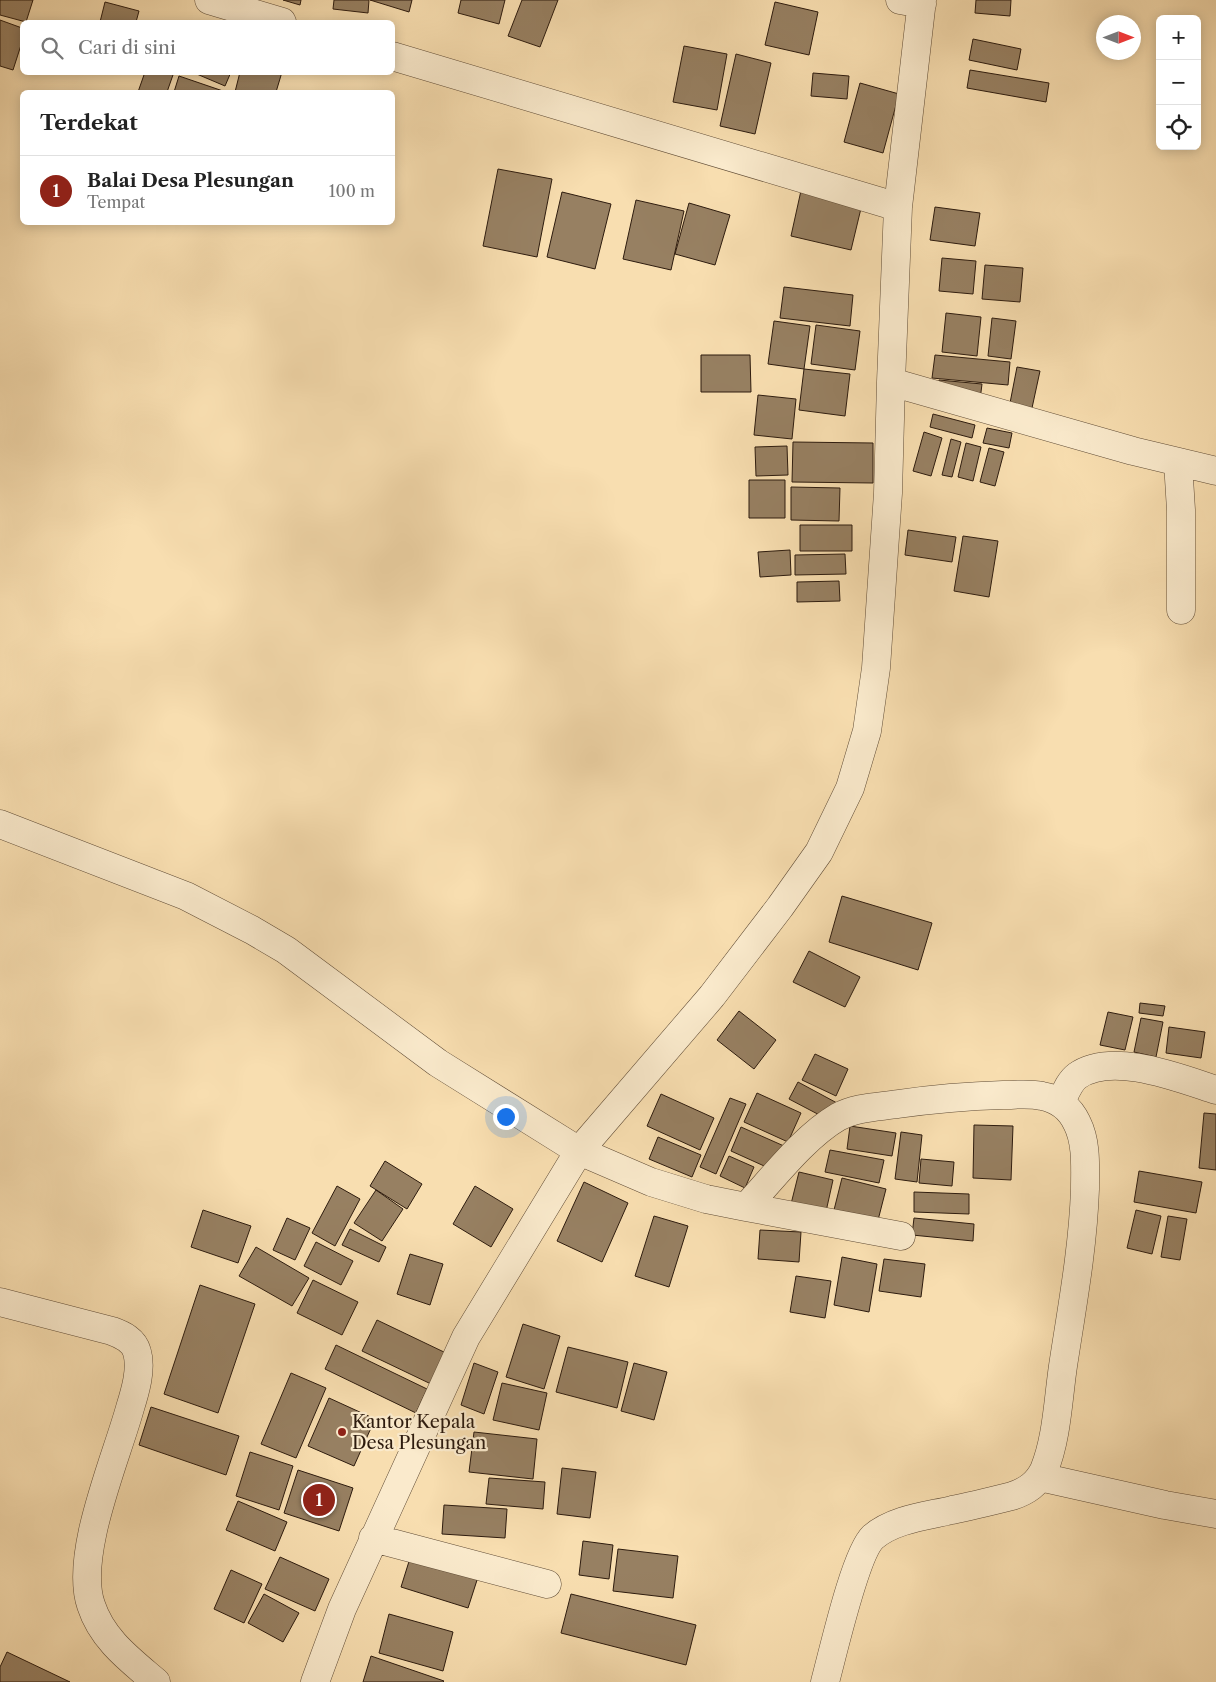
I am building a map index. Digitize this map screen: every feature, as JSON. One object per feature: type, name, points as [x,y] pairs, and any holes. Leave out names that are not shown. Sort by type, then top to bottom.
[{"type":"street","points":[[209,0],[275,20]]},
{"type":"street","points":[[315,1682],[342,1609],[373,1538],[466,1337],[579,1151],[712,996],[780,907],[819,852],[850,788],[867,731],[876,668],[888,493],[890,382],[898,207],[915,1]]},
{"type":"street","points":[[395,57],[898,207]]},
{"type":"street","points":[[890,382],[1053,429],[1178,462],[1216,470]]},
{"type":"street","points":[[1178,462],[1182,510],[1180,610]]},
{"type":"street","points":[[0,824],[186,896],[252,930],[286,950],[438,1063],[579,1151],[651,1182],[706,1199],[901,1236]]},
{"type":"street","points":[[1061,1102],[1075,1077],[1103,1066],[1124,1065],[1216,1090]]},
{"type":"street","points":[[746,1207],[803,1145],[822,1128],[839,1116],[862,1108],[978,1095],[1035,1095],[1061,1102],[1078,1124],[1082,1137],[1085,1161],[1084,1207],[1079,1260],[1054,1434],[1040,1477],[1033,1486],[1024,1492],[895,1524],[869,1541],[853,1581],[825,1682]]},
{"type":"street","points":[[0,1302],[112,1331],[129,1339],[137,1353],[137,1375],[133,1397],[96,1518],[87,1566],[88,1591],[90,1603],[104,1632],[128,1658],[156,1682]]},
{"type":"street","points":[[1040,1477],[1165,1505],[1216,1514]]},
{"type":"street","points":[[373,1538],[547,1584]]},
{"type":"building","points":[[0,0],[33,0],[27,20],[20,20],[0,15]]},
{"type":"building","points":[[283,0],[301,0],[300,5]]},
{"type":"building","points":[[334,0],[369,0],[368,13],[333,9]]},
{"type":"building","points":[[370,0],[412,0],[409,12]]},
{"type":"building","points":[[461,0],[505,0],[499,24],[458,13]]},
{"type":"building","points":[[522,0],[558,0],[540,47],[508,36]]},
{"type":"building","points":[[976,0],[1011,0],[1010,16],[975,13]]},
{"type":"building","points":[[105,2],[139,11],[137,20],[100,20]]},
{"type":"building","points":[[775,2],[818,12],[809,55],[765,45]]},
{"type":"building","points":[[0,20],[20,27],[20,48],[13,70],[0,66]]},
{"type":"building","points":[[973,39],[1021,49],[1017,70],[969,60]]},
{"type":"building","points":[[684,46],[727,54],[717,110],[673,102]]},
{"type":"building","points":[[736,54],[771,63],[755,134],[720,126]]},
{"type":"building","points":[[970,70],[1049,83],[1046,102],[967,88]]},
{"type":"building","points":[[813,73],[849,76],[847,99],[811,96]]},
{"type":"building","points":[[144,75],[173,75],[168,90],[139,90]]},
{"type":"building","points":[[199,75],[230,75],[225,86]]},
{"type":"building","points":[[239,75],[281,75],[277,90],[236,90]]},
{"type":"building","points":[[179,76],[220,90],[175,90]]},
{"type":"building","points":[[860,83],[899,94],[883,153],[844,142]]},
{"type":"building","points":[[498,169],[552,179],[537,257],[483,246]]},
{"type":"building","points":[[802,186],[863,200],[851,250],[791,236]]},
{"type":"building","points":[[562,192],[611,204],[595,269],[547,257]]},
{"type":"building","points":[[636,200],[684,211],[671,270],[623,259]]},
{"type":"building","points":[[689,203],[730,215],[715,265],[675,254]]},
{"type":"building","points":[[935,207],[980,213],[975,246],[930,240]]},
{"type":"building","points":[[942,258],[976,261],[973,294],[939,291]]},
{"type":"building","points":[[985,265],[1023,268],[1020,302],[982,299]]},
{"type":"building","points":[[784,287],[853,295],[850,326],[780,318]]},
{"type":"building","points":[[946,313],[981,317],[977,356],[942,352]]},
{"type":"building","points":[[992,318],[1016,321],[1011,359],[988,356]]},
{"type":"building","points":[[774,321],[810,326],[804,369],[768,364]]},
{"type":"building","points":[[816,325],[860,331],[855,370],[811,364]]},
{"type":"building","points":[[701,355],[750,355],[751,392],[701,392]]},
{"type":"building","points":[[935,355],[1010,362],[1008,385],[932,378]]},
{"type":"building","points":[[1017,367],[1040,371],[1032,408],[1010,403]]},
{"type":"building","points":[[804,369],[850,374],[845,416],[799,410]]},
{"type":"building","points":[[939,380],[982,384],[980,400],[938,396]]},
{"type":"building","points":[[758,395],[796,399],[792,439],[754,435]]},
{"type":"building","points":[[933,414],[975,425],[972,438],[930,427]]},
{"type":"building","points":[[987,428],[1012,433],[1009,448],[983,443]]},
{"type":"building","points":[[924,432],[942,438],[931,476],[913,471]]},
{"type":"building","points":[[951,439],[961,442],[952,477],[942,475]]},
{"type":"building","points":[[793,442],[873,443],[873,483],[792,482]]},
{"type":"building","points":[[966,443],[981,447],[973,481],[958,477]]},
{"type":"building","points":[[787,446],[788,475],[756,476],[755,447]]},
{"type":"building","points":[[989,448],[1004,452],[995,486],[980,482]]},
{"type":"building","points":[[749,480],[785,480],[785,518],[749,518]]},
{"type":"building","points":[[791,487],[840,488],[839,521],[791,520]]},
{"type":"building","points":[[800,525],[852,525],[852,551],[800,551]]},
{"type":"building","points":[[908,530],[956,537],[952,562],[905,555]]},
{"type":"building","points":[[963,536],[998,541],[989,597],[954,591]]},
{"type":"building","points":[[790,550],[791,575],[760,577],[758,552]]},
{"type":"building","points":[[845,554],[846,574],[795,575],[795,555]]},
{"type":"building","points":[[839,581],[840,601],[797,602],[797,582]]},
{"type":"building","points":[[842,896],[932,923],[918,970],[829,942]]},
{"type":"building","points":[[809,951],[860,977],[845,1007],[793,982]]},
{"type":"building","points":[[1140,1003],[1165,1006],[1163,1016],[1139,1013]]},
{"type":"building","points":[[739,1011],[776,1040],[754,1069],[717,1040]]},
{"type":"building","points":[[1108,1012],[1133,1017],[1125,1050],[1100,1045]]},
{"type":"building","points":[[1141,1018],[1163,1022],[1156,1057],[1134,1052]]},
{"type":"building","points":[[1169,1027],[1205,1032],[1201,1058],[1166,1053]]},
{"type":"building","points":[[815,1054],[848,1069],[836,1096],[802,1080]]},
{"type":"building","points":[[798,1082],[837,1103],[829,1120],[789,1099]]},
{"type":"building","points":[[757,1093],[801,1113],[788,1142],[744,1122]]},
{"type":"building","points":[[661,1094],[714,1118],[700,1150],[647,1126]]},
{"type":"building","points":[[730,1098],[746,1104],[716,1174],[700,1167]]},
{"type":"building","points":[[1204,1113],[1216,1114],[1216,1170],[1199,1168]]},
{"type":"building","points":[[974,1125],[1013,1126],[1011,1180],[973,1178]]},
{"type":"building","points":[[850,1126],[896,1133],[892,1156],[847,1149]]},
{"type":"building","points":[[741,1127],[784,1146],[773,1170],[731,1151]]},
{"type":"building","points":[[901,1132],[922,1135],[917,1182],[895,1179]]},
{"type":"building","points":[[658,1137],[701,1155],[692,1177],[649,1159]]},
{"type":"building","points":[[830,1150],[884,1160],[879,1183],[825,1172]]},
{"type":"building","points":[[729,1156],[754,1167],[745,1188],[720,1176]]},
{"type":"building","points":[[921,1159],[954,1162],[952,1186],[919,1183]]},
{"type":"building","points":[[385,1161],[422,1184],[407,1209],[370,1186]]},
{"type":"building","points":[[1139,1171],[1202,1182],[1196,1213],[1134,1202]]},
{"type":"building","points":[[799,1172],[833,1180],[825,1216],[790,1208]]},
{"type":"building","points":[[842,1178],[886,1189],[876,1228],[832,1218]]},
{"type":"building","points":[[584,1182],[628,1203],[602,1262],[557,1241]]},
{"type":"building","points":[[337,1186],[360,1199],[335,1246],[312,1233]]},
{"type":"building","points":[[475,1186],[513,1209],[491,1247],[453,1224]]},
{"type":"building","points":[[376,1190],[403,1209],[382,1241],[354,1223]]},
{"type":"building","points":[[914,1192],[969,1194],[969,1214],[914,1212]]},
{"type":"building","points":[[203,1210],[251,1226],[238,1263],[191,1247]]},
{"type":"building","points":[[1136,1210],[1161,1216],[1152,1254],[1127,1248]]},
{"type":"building","points":[[654,1216],[688,1226],[669,1287],[635,1276]]},
{"type":"building","points":[[1168,1216],[1187,1219],[1180,1260],[1161,1257]]},
{"type":"building","points":[[287,1218],[310,1228],[295,1260],[273,1250]]},
{"type":"building","points":[[914,1218],[974,1224],[973,1241],[912,1235]]},
{"type":"building","points":[[350,1229],[386,1247],[379,1262],[342,1245]]},
{"type":"building","points":[[760,1230],[801,1232],[799,1262],[758,1259]]},
{"type":"building","points":[[316,1242],[353,1261],[341,1285],[304,1266]]},
{"type":"building","points":[[256,1247],[309,1278],[292,1306],[239,1276]]},
{"type":"building","points":[[410,1254],[443,1264],[430,1305],[397,1294]]},
{"type":"building","points":[[842,1257],[877,1264],[869,1312],[834,1305]]},
{"type":"building","points":[[884,1259],[925,1264],[921,1297],[879,1291]]},
{"type":"building","points":[[796,1276],[831,1281],[825,1318],[790,1312]]},
{"type":"building","points":[[313,1280],[358,1302],[342,1335],[297,1313]]},
{"type":"building","points":[[200,1285],[255,1304],[218,1413],[164,1394]]},
{"type":"building","points":[[377,1320],[446,1353],[431,1384],[362,1351]]},
{"type":"building","points":[[523,1324],[560,1336],[544,1389],[506,1377]]},
{"type":"building","points":[[336,1345],[427,1389],[416,1413],[325,1369]]},
{"type":"building","points":[[568,1347],[628,1362],[617,1408],[556,1392]]},
{"type":"building","points":[[474,1363],[498,1372],[484,1414],[461,1405]]},
{"type":"building","points":[[634,1363],[667,1372],[654,1420],[621,1411]]},
{"type":"building","points":[[291,1373],[326,1388],[296,1458],[261,1444]]},
{"type":"building","points":[[502,1383],[547,1393],[539,1430],[493,1420]]},
{"type":"building","name":"Kantor Kepala Desa Plesungan","points":[[329,1398],[375,1419],[354,1466],[308,1446]]},
{"type":"building","points":[[151,1407],[239,1436],[226,1475],[139,1445]]},
{"type":"building","points":[[474,1432],[537,1439],[533,1479],[469,1472]]},
{"type":"building","points":[[250,1452],[293,1466],[279,1510],[236,1496]]},
{"type":"building","points":[[562,1468],[596,1472],[590,1518],[557,1514]]},
{"type":"building","points":[[298,1470],[353,1488],[339,1531],[284,1513]]},
{"type":"building","points":[[489,1478],[545,1482],[543,1509],[486,1504]]},
{"type":"building","points":[[238,1501],[287,1522],[275,1551],[226,1530]]},
{"type":"building","points":[[444,1505],[507,1509],[505,1538],[442,1534]]},
{"type":"building","points":[[583,1541],[613,1545],[609,1579],[579,1575]]},
{"type":"building","points":[[618,1549],[678,1556],[673,1598],[613,1591]]},
{"type":"building","points":[[411,1555],[478,1577],[468,1608],[401,1587]]},
{"type":"building","points":[[280,1557],[329,1579],[315,1611],[265,1589]]},
{"type":"building","points":[[231,1570],[262,1584],[244,1623],[214,1609]]},
{"type":"building","points":[[264,1594],[299,1613],[283,1642],[248,1623]]},
{"type":"building","points":[[571,1594],[696,1625],[686,1665],[561,1633]]},
{"type":"building","points":[[389,1614],[453,1632],[443,1671],[379,1653]]},
{"type":"building","points":[[7,1652],[70,1682],[0,1682],[0,1667]]},
{"type":"building","points":[[371,1656],[444,1681],[363,1682]]},
{"type":"place","name":"Kantor Kepala Desa Plesungan","points":[[342,1432]]},
{"type":"place","name":"Balai Desa Plesungan","points":[[319,1500]]}]
